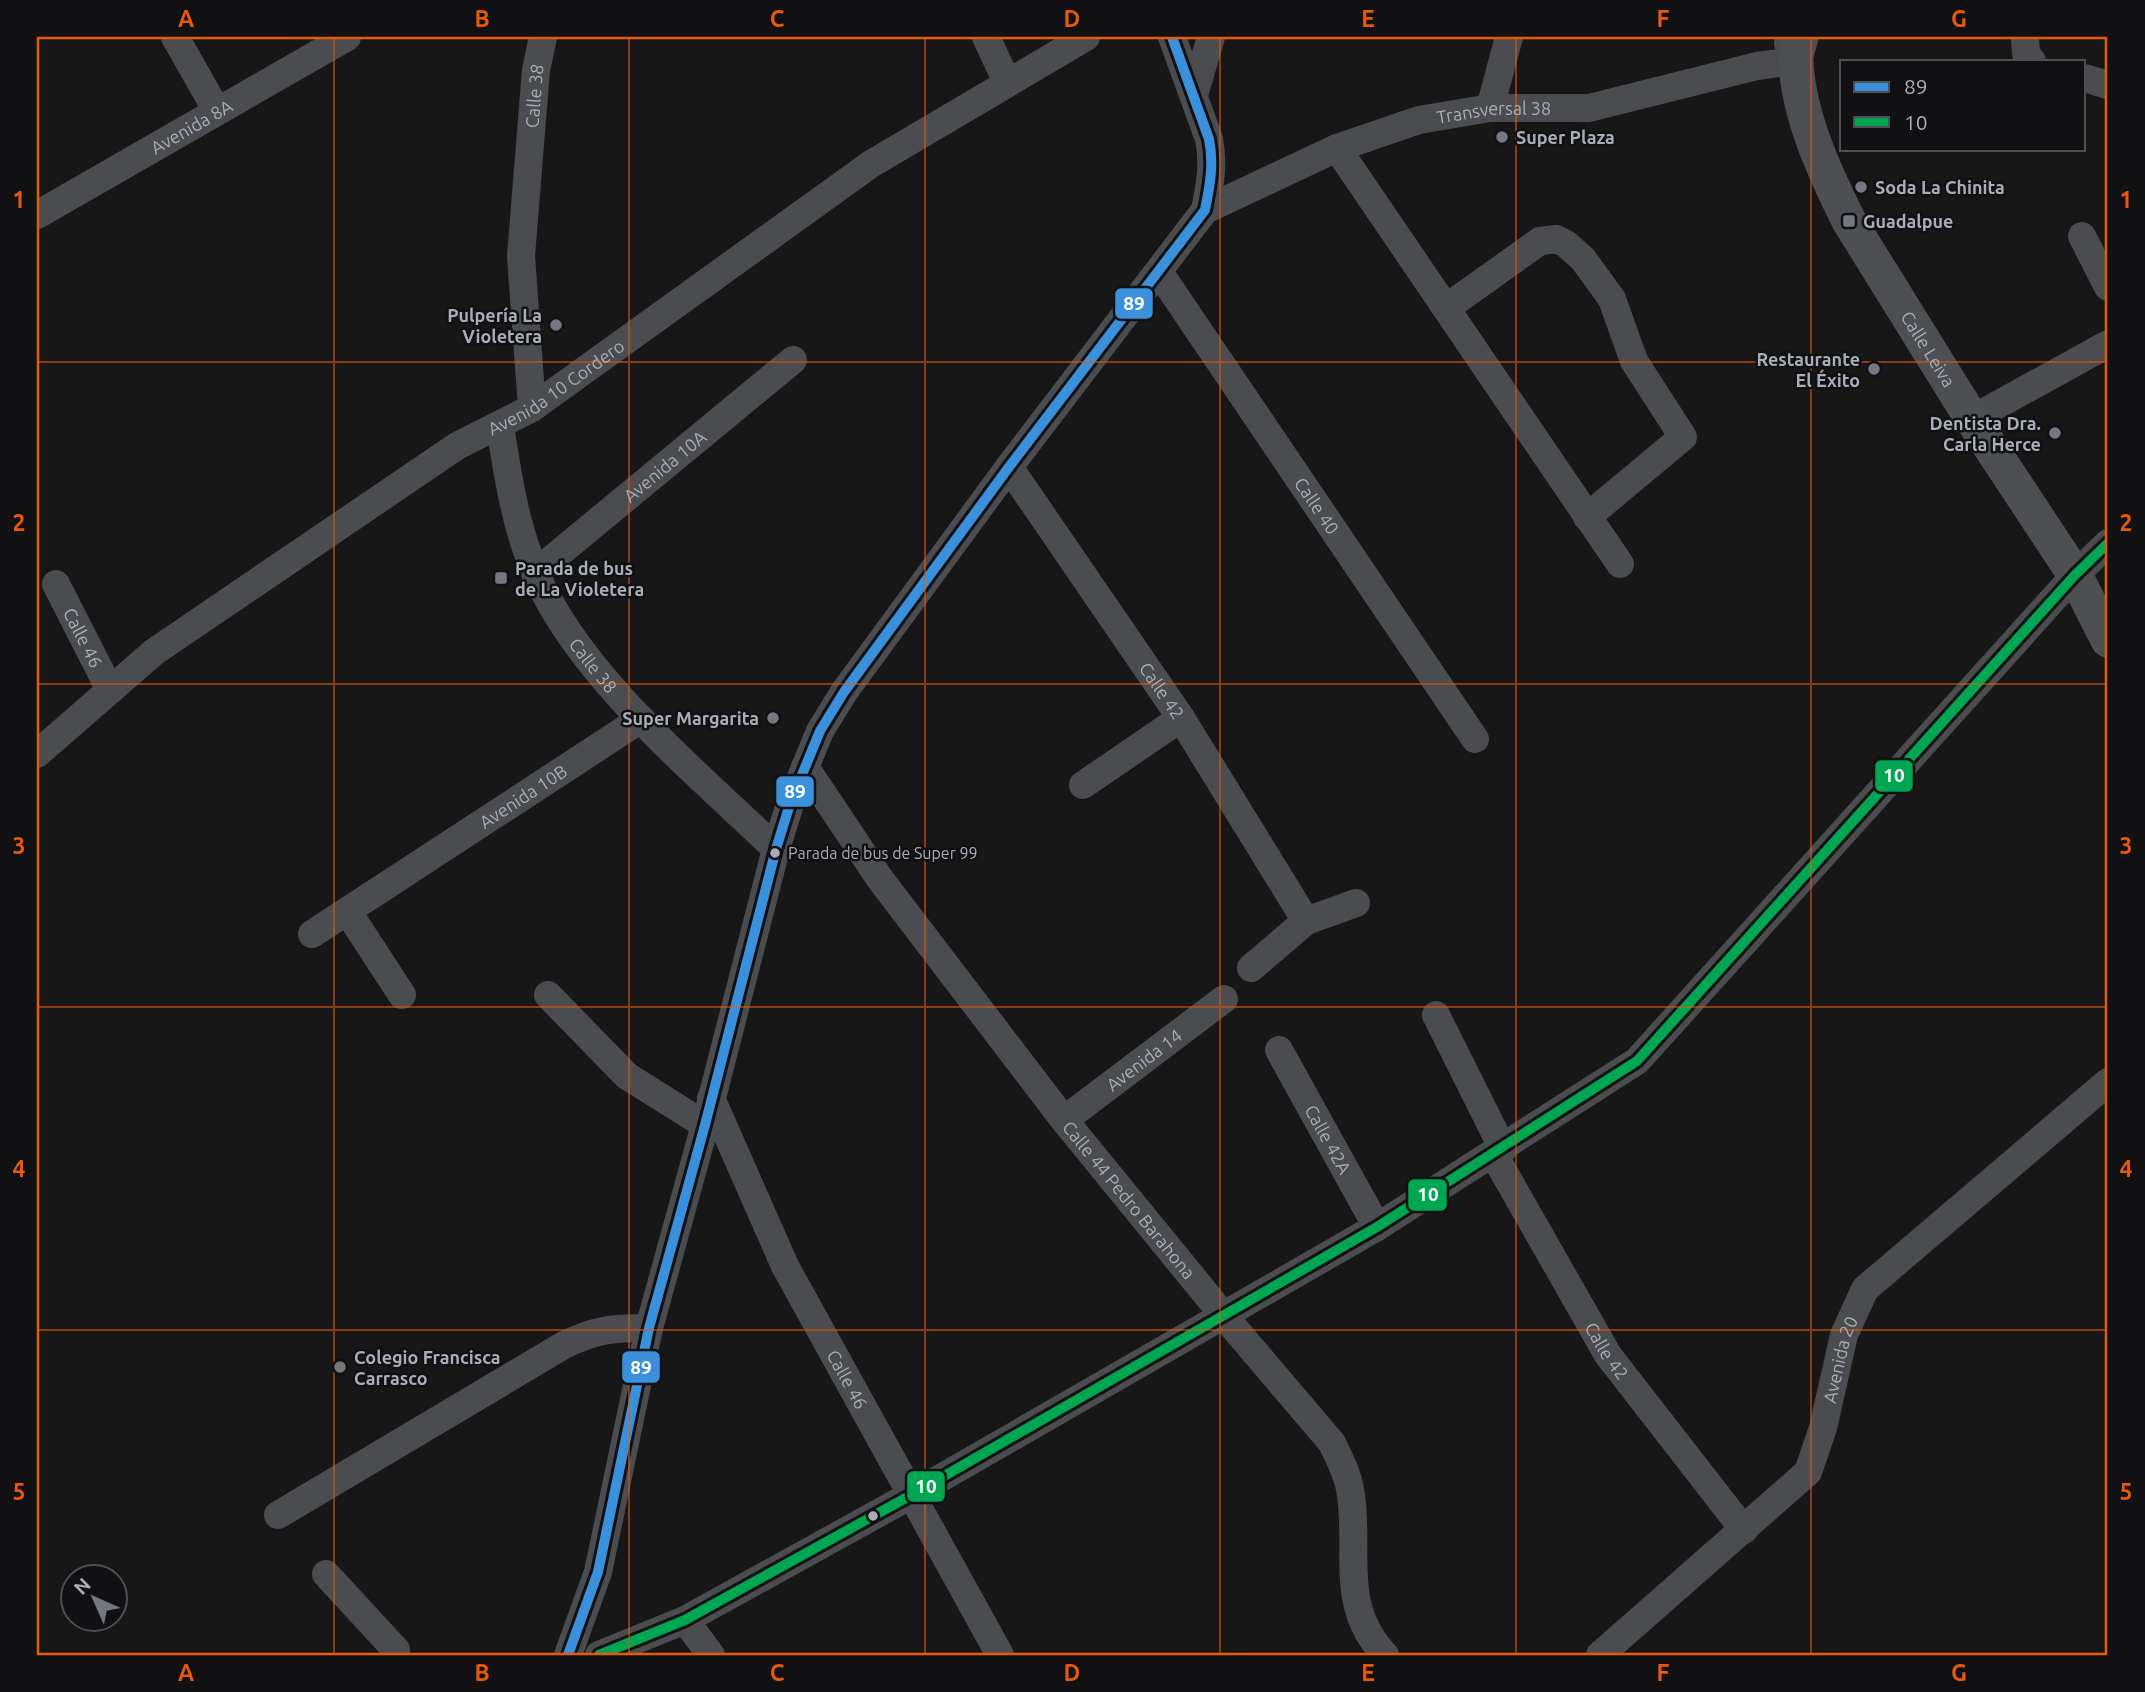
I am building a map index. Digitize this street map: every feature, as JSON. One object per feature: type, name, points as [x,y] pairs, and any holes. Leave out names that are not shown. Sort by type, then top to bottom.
[{"type":"main road","name":"Calle Leiva","points":[[1794,45],[1802,99],[1833,190],[1849,221],[1972,419],[2075,575],[2108,640]]},
{"type":"street","points":[[175,37],[217,110]]},
{"type":"street","name":"Avenida 8A","points":[[37,215],[347,37]]},
{"type":"street","name":"Calle 38","points":[[532,408],[521,256],[536,70],[543,37]]},
{"type":"street","points":[[986,37],[1007,82]]},
{"type":"street","name":"Avenida 10 Cordero","points":[[37,754],[153,652],[457,446],[532,408],[871,164],[1086,37]]},
{"type":"street","points":[[568,1655],[598,1572],[649,1328],[776,849],[820,731],[844,692],[1009,467],[1205,210],[1212,176],[1212,156],[1194,95],[1172,37]]},
{"type":"street","points":[[1194,95],[1211,37]]},
{"type":"street","points":[[1490,108],[1509,37]]},
{"type":"street","points":[[2025,37],[2026,54],[2031,60]]},
{"type":"street","name":"Transversal 38","points":[[1205,210],[1338,148],[1419,120],[1490,108],[1589,108],[1757,66],[1794,45]]},
{"type":"street","points":[[2086,79],[2108,85]]},
{"type":"street","points":[[1338,148],[1620,564]]},
{"type":"street","points":[[2082,236],[2108,287]]},
{"type":"street","points":[[1446,308],[1540,241],[1556,239],[1583,259],[1612,299],[1634,361],[1692,430],[1587,517]]},
{"type":"street","name":"Calle 40","points":[[1159,272],[1475,739]]},
{"type":"street","points":[[1972,419],[2108,344]]},
{"type":"street","name":"Avenida 10A","points":[[535,573],[793,360]]},
{"type":"street","name":"Calle 38","points":[[500,426],[513,503],[535,573],[566,629],[588,659],[641,719],[776,849]]},
{"type":"street","name":"Calle 42","points":[[1009,467],[1181,718],[1306,921]]},
{"type":"street","points":[[599,1655],[685,1620],[913,1494],[1377,1227],[1499,1152],[1637,1061],[2075,575],[2108,543]]},
{"type":"street","name":"Calle 46","points":[[56,584],[110,690]]},
{"type":"street","points":[[1083,785],[1181,718]]},
{"type":"street","name":"Avenida 10B","points":[[312,934],[641,719]]},
{"type":"street","name":"Calle 44 Pedro Barahona","points":[[805,767],[880,879],[1064,1120],[1332,1443],[1344,1467],[1350,1488],[1353,1584],[1358,1610],[1367,1633],[1385,1655]]},
{"type":"street","points":[[1251,968],[1306,921],[1356,904]]},
{"type":"street","points":[[348,912],[402,995]]},
{"type":"street","points":[[548,995],[627,1076],[708,1111]]},
{"type":"street","name":"Avenida 14","points":[[1064,1120],[1224,999]]},
{"type":"street","name":"Calle 42","points":[[1436,1015],[1499,1152],[1608,1355],[1744,1530]]},
{"type":"street","name":"Calle 42A","points":[[1279,1050],[1377,1227]]},
{"type":"street","name":"Avenida 20","points":[[1600,1655],[1808,1472],[1823,1428],[1844,1335],[1865,1289],[2108,1082]]},
{"type":"street","name":"Calle 46","points":[[708,1111],[785,1266],[1000,1655]]},
{"type":"street","points":[[278,1515],[564,1345],[584,1335],[610,1328],[649,1328]]},
{"type":"street","points":[[327,1574],[396,1650],[396,1655]]},
{"type":"street","points":[[685,1620],[711,1655]]},
{"type":"transit line","name":"89","points":[[568,1655],[598,1572],[649,1328],[705,1125],[776,849],[790,804],[820,731],[844,692],[1009,467],[1205,210],[1211,166],[1209,139],[1172,37]]},
{"type":"transit line","name":"10","points":[[599,1655],[685,1620],[913,1494],[1377,1227],[1637,1061],[2075,575],[2108,543]]},
{"type":"place","name":"Super Plaza","points":[[1502,137]]},
{"type":"place","name":"Soda La Chinita","points":[[1861,187]]},
{"type":"place","name":"Guadalpue","points":[[1849,221]]},
{"type":"place","name":"Pulpería La Violetera","points":[[556,325]]},
{"type":"place","name":"Restaurante El Éxito","points":[[1874,369]]},
{"type":"place","name":"Dentista Dra. Carla Herce","points":[[2055,433]]},
{"type":"place","name":"Parada de bus de La Violetera","points":[[501,578]]},
{"type":"place","name":"Super Margarita","points":[[773,718]]},
{"type":"place","name":"Parada de bus de Super 99","points":[[775,853]]},
{"type":"place","name":"Colegio Francisca Carrasco","points":[[340,1367]]}]
